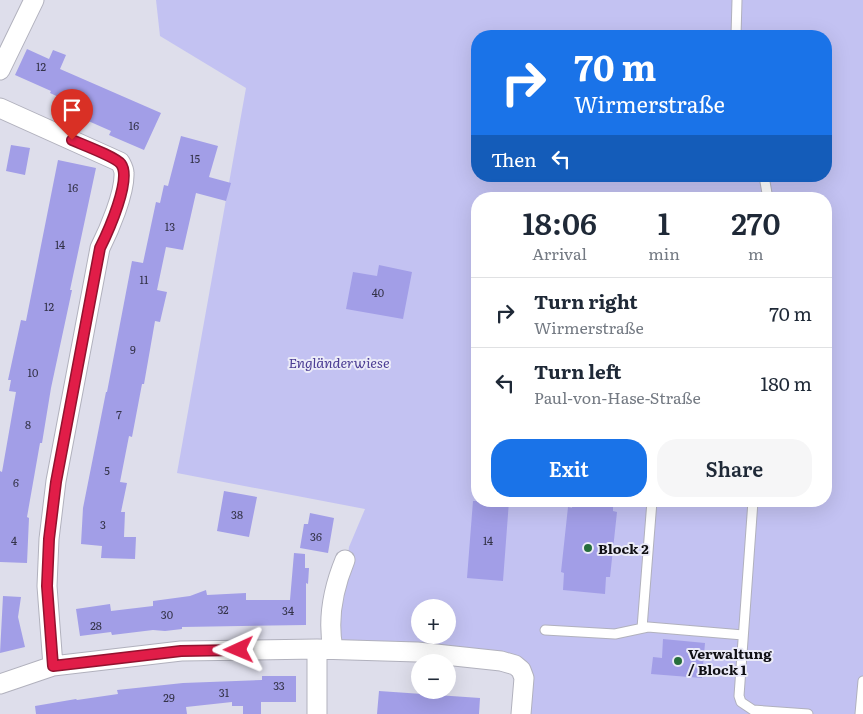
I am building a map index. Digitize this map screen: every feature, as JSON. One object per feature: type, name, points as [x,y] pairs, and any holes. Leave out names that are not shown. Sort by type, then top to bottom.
[{"type":"street","points":[[0,70],[34,0]]},
{"type":"street","points":[[0,108],[120,162],[124,170],[124,180],[112,223],[100,248],[56,482],[49,539],[47,586],[53,666]]},
{"type":"street","points":[[317,714],[325,649],[330,635],[333,596],[345,560]]},
{"type":"street","points":[[0,684],[53,666],[181,651],[325,649],[417,652],[501,661],[515,665],[521,670],[524,678],[521,714]]},
{"type":"lane","points":[[736,30],[737,0]]},
{"type":"lane","points":[[642,628],[652,507]]},
{"type":"lane","points":[[754,507],[739,696],[741,702],[753,710],[808,714]]},
{"type":"lane","points":[[545,630],[615,634],[642,628],[743,635]]},
{"type":"lane","points":[[860,714],[863,681]]},
{"type":"green space","name":"Engländerwiese","points":[[156,0],[863,0],[863,714],[528,714],[526,666],[456,657],[456,654],[437,654],[340,641],[333,622],[346,569],[349,547],[365,509],[177,473],[246,88],[160,36]]},
{"type":"building","points":[[27,49],[49,59],[53,50],[66,55],[60,69],[161,113],[144,150],[109,135],[111,131],[61,109],[65,100],[50,93],[51,91],[15,75]]},
{"type":"building","points":[[181,136],[218,146],[209,177],[231,183],[226,201],[196,193],[183,250],[166,247],[157,290],[167,292],[160,322],[155,321],[144,384],[142,384],[132,437],[129,436],[120,482],[127,483],[121,512],[125,512],[124,537],[136,537],[135,559],[101,558],[102,546],[81,544],[83,508],[132,261],[143,263],[156,202],[160,203],[164,185],[168,186]]},
{"type":"building","points":[[11,145],[30,148],[25,175],[6,171]]},
{"type":"building","points":[[58,160],[96,168],[70,290],[72,290],[51,388],[42,443],[40,443],[27,517],[29,518],[27,563],[0,562],[0,471],[2,472],[16,392],[9,391],[11,380],[8,380],[21,320],[26,321]]},
{"type":"building","points":[[379,265],[412,272],[403,319],[346,309],[353,272],[377,276]]},
{"type":"building","points":[[224,491],[257,497],[249,537],[217,531]]},
{"type":"building","points":[[473,507],[509,507],[503,581],[467,578]]},
{"type":"building","name":"Block 2","points":[[568,507],[613,507],[613,511],[617,512],[610,577],[606,577],[605,594],[563,590],[564,573],[561,572]]},
{"type":"building","points":[[310,513],[334,518],[328,553],[300,548],[304,524],[308,524]]},
{"type":"building","points":[[294,553],[305,554],[305,568],[309,568],[308,584],[306,583],[306,625],[182,627],[182,629],[165,631],[153,630],[112,635],[111,632],[80,636],[76,609],[110,604],[111,611],[153,606],[153,601],[190,596],[206,590],[207,595],[246,593],[246,600],[290,600]]},
{"type":"building","points":[[3,596],[21,597],[18,617],[25,647],[0,653]]},
{"type":"building","name":"Verwaltung / Block 1","points":[[663,639],[705,643],[702,678],[651,674],[653,657],[662,658]]},
{"type":"building","points":[[262,676],[296,676],[296,702],[261,702],[261,714],[243,714],[243,706],[232,706],[232,702],[186,707],[187,714],[36,714],[35,706],[118,694],[117,690],[183,683],[262,680]]},
{"type":"building","points":[[379,691],[411,693],[411,699],[456,699],[456,696],[480,698],[479,714],[377,714]]},
{"type":"place","name":"Block 2","points":[[588,548]]},
{"type":"place","name":"Verwaltung / Block 1","points":[[678,661]]},
{"type":"route","points":[[72,140],[120,162],[124,170],[124,180],[112,223],[100,248],[56,482],[49,539],[47,586],[53,666],[181,651],[239,650]]}]
